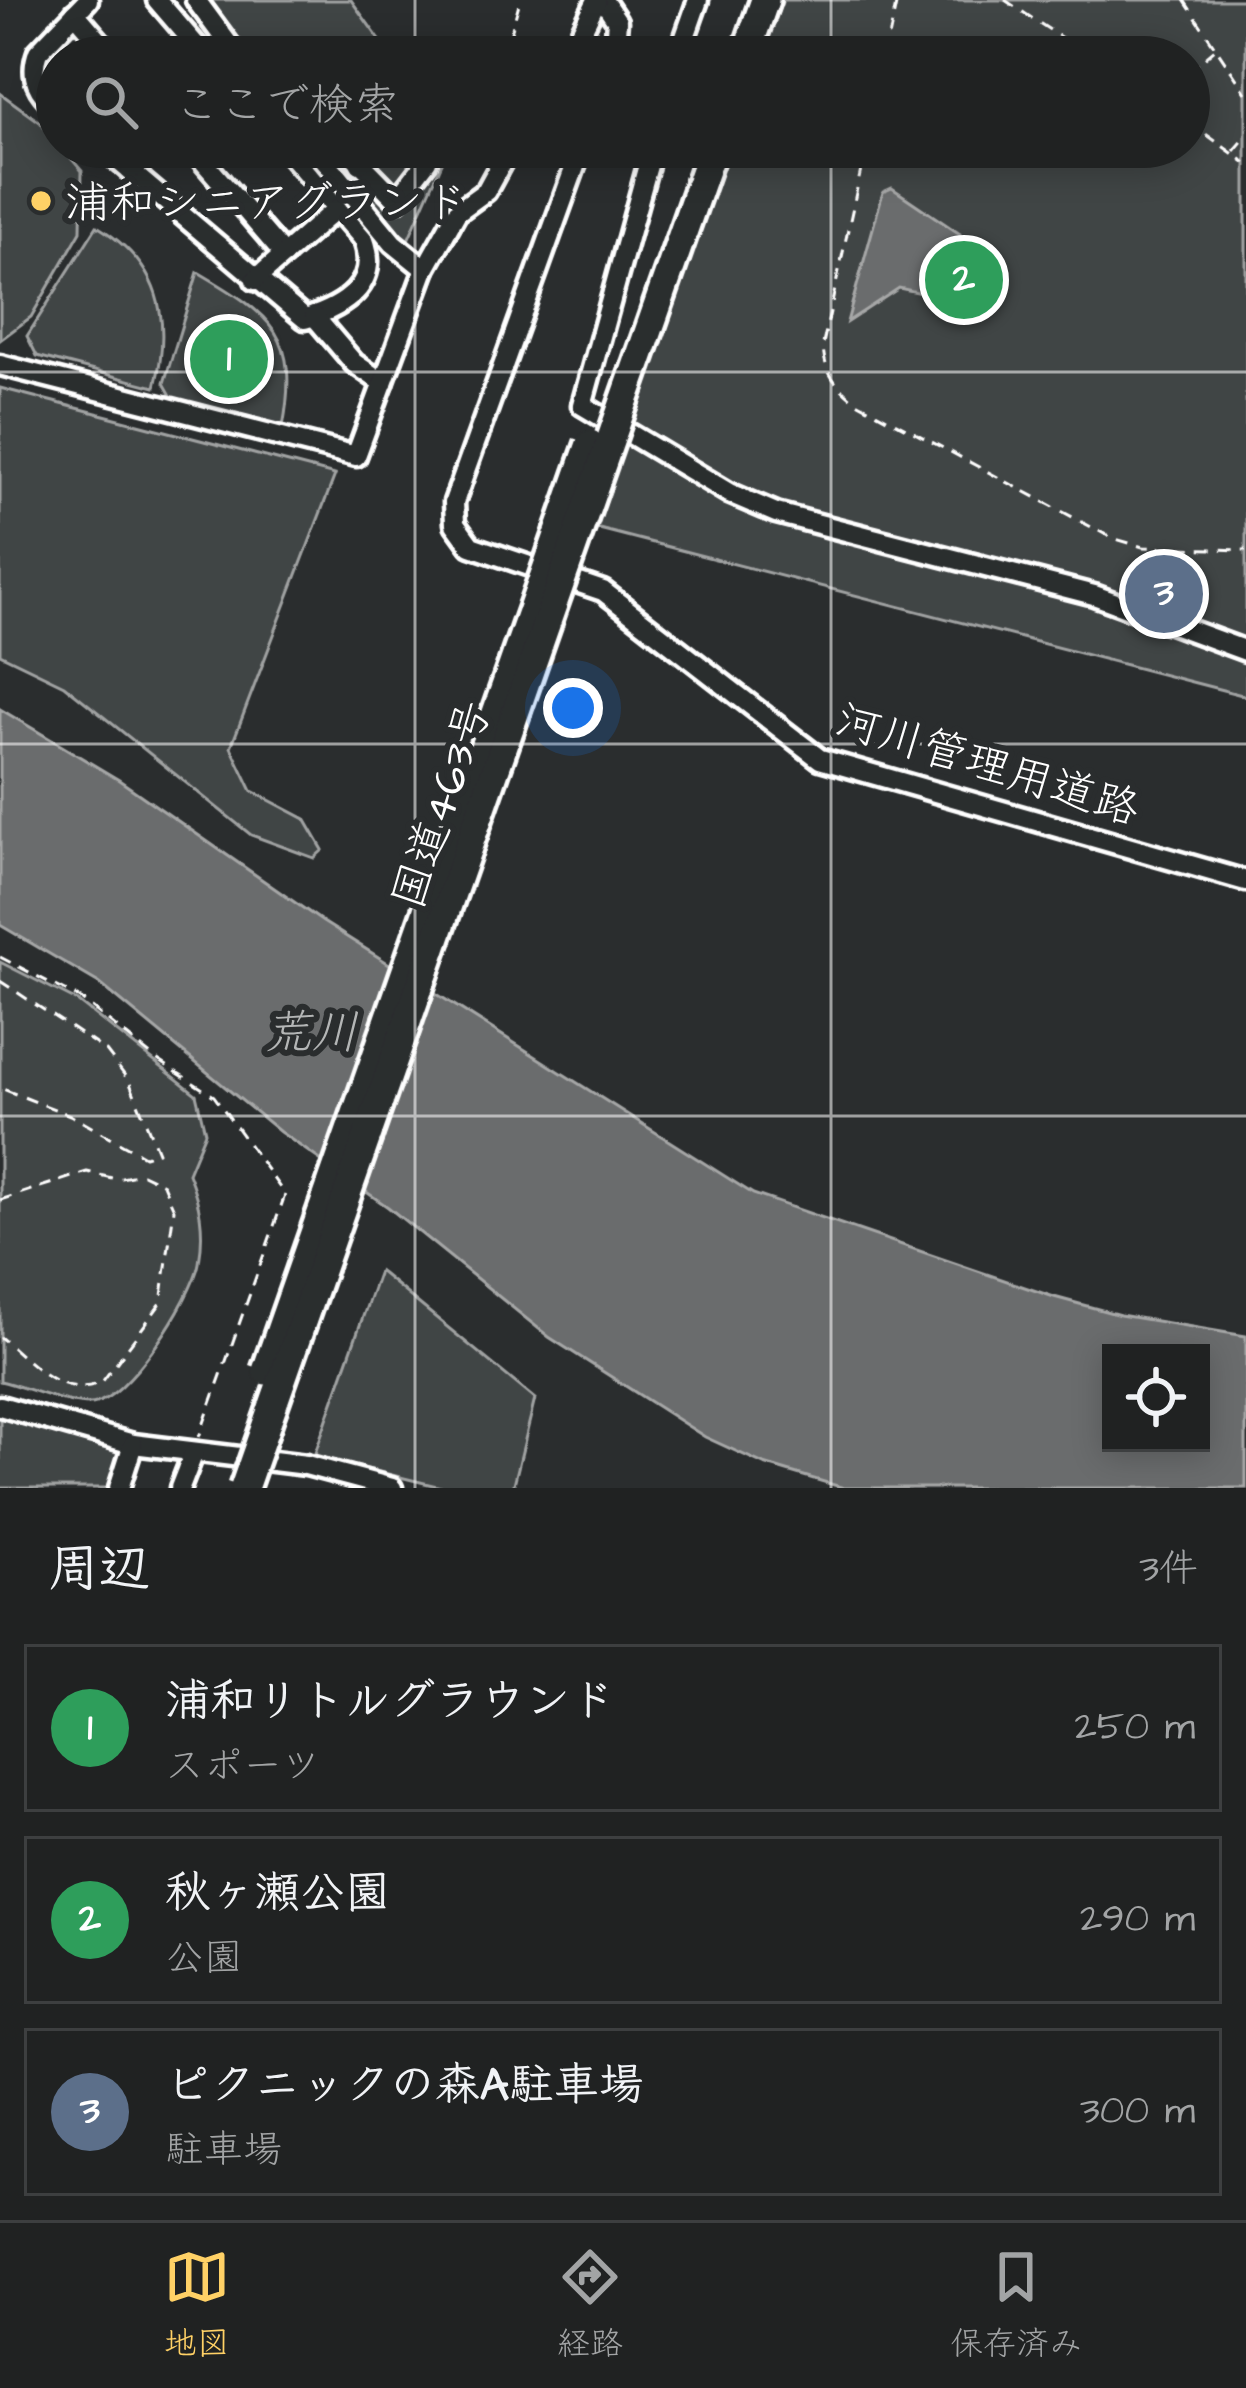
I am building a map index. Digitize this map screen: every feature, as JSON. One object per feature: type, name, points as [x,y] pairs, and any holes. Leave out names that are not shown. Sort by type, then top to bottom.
[{"type":"highway","points":[[732,36],[745,0]]},
{"type":"highway","points":[[752,36],[765,0]]},
{"type":"highway","name":"国道463号","points":[[225,1488],[687,168]]},
{"type":"highway","name":"国道463号","points":[[244,1488],[706,168]]},
{"type":"street","points":[[158,0],[188,36]]},
{"type":"street","points":[[196,0],[223,36]]},
{"type":"street","points":[[580,36],[600,0],[617,21],[616,36]]},
{"type":"street","points":[[685,36],[698,0]]},
{"type":"street","points":[[54,36],[82,7],[100,36]]},
{"type":"street","points":[[126,168],[305,319],[339,305],[362,286],[371,271],[364,240],[302,168]]},
{"type":"street","points":[[130,172],[135,168]]},
{"type":"street","points":[[208,168],[284,255]]},
{"type":"street","points":[[332,168],[387,234],[425,269]]},
{"type":"street","points":[[364,168],[394,200],[398,212],[387,234]]},
{"type":"street","points":[[394,200],[420,168]]},
{"type":"street","points":[[0,365],[351,457],[358,452],[425,269],[457,212],[486,191],[499,168]]},
{"type":"street","name":"河川管理用道路","points":[[574,168],[454,502],[455,524],[471,546],[603,591],[820,759],[1246,881]]},
{"type":"street","points":[[646,168],[582,405],[729,493],[776,513],[1094,595],[1246,651]]},
{"type":"street","points":[[255,280],[337,208]]},
{"type":"street","points":[[314,316],[354,363],[383,383]]},
{"type":"street","points":[[0,1406],[133,1444],[306,1465],[392,1488]]},
{"type":"street","points":[[118,1488],[133,1444]]},
{"type":"street","points":[[180,1488],[194,1452]]},
{"type":"path","points":[[510,36],[520,0]]},
{"type":"path","points":[[889,36],[897,0]]},
{"type":"path","points":[[1005,0],[1059,36]]},
{"type":"path","points":[[1184,0],[1207,36]]},
{"type":"path","points":[[1210,40],[1246,93]]},
{"type":"path","points":[[1210,52],[1215,48]]},
{"type":"path","points":[[1210,137],[1246,163]]},
{"type":"path","points":[[1233,153],[1246,137]]},
{"type":"path","points":[[862,168],[824,344],[824,368],[832,381],[855,401],[1112,538],[1143,547],[1246,550]]},
{"type":"path","points":[[0,957],[81,999],[153,1057],[214,1096],[285,1196],[194,1452]]},
{"type":"path","points":[[0,981],[106,1051],[129,1081],[158,1152],[144,1156],[70,1115],[0,1088]]},
{"type":"path","points":[[0,1200],[87,1172],[121,1180],[136,1173],[163,1184],[174,1209],[161,1304],[102,1382],[75,1387],[59,1383],[0,1337]]},
{"type":"shaded area","points":[[185,0],[351,0],[377,36],[211,36]]},
{"type":"shaded area","points":[[783,0],[1246,0],[1246,696],[595,528],[721,168],[1210,168],[1210,36],[768,36]]},
{"type":"shaded area","name":"浦和シニアグランド","points":[[0,93],[36,119],[36,168],[82,171],[81,231],[31,317],[0,340]]},
{"type":"shaded area","points":[[321,168],[440,168],[400,258]]},
{"type":"shaded area","points":[[97,226],[135,257],[156,295],[162,338],[155,387],[37,356],[27,336]]},
{"type":"shaded area","points":[[198,272],[245,302],[275,332],[287,371],[283,427],[173,399],[164,383]]},
{"type":"shaded area","points":[[0,388],[335,475],[231,747],[252,791],[305,819],[323,850],[314,858],[251,835],[64,685],[0,654]]},
{"type":"shaded area","points":[[0,962],[77,1001],[196,1094],[205,1132],[188,1173],[201,1228],[194,1279],[139,1368],[105,1399],[90,1404],[0,1381]]},
{"type":"shaded area","points":[[379,1271],[535,1399],[513,1488],[445,1488],[314,1456]]},
{"type":"shaded area","points":[[0,1413],[129,1447],[116,1488],[0,1488]]},
{"type":"water","points":[[892,188],[960,234],[945,298],[899,288],[847,322],[883,192]]},
{"type":"water","name":"荒川","points":[[0,709],[119,780],[323,922],[753,1194],[1054,1297],[1120,1315],[1246,1336],[1246,1488],[844,1488],[764,1464],[705,1437],[549,1337],[388,1207],[280,1132],[99,983],[0,925]]},
{"type":"place","name":"浦和シニアグランド","points":[[41,201]]},
{"type":"place","name":"秋ヶ瀬公園","points":[[964,280]]},
{"type":"place","name":"浦和リトルグラウンド","points":[[229,359]]},
{"type":"place","name":"ピクニックの森A駐車場","points":[[1164,594]]}]
